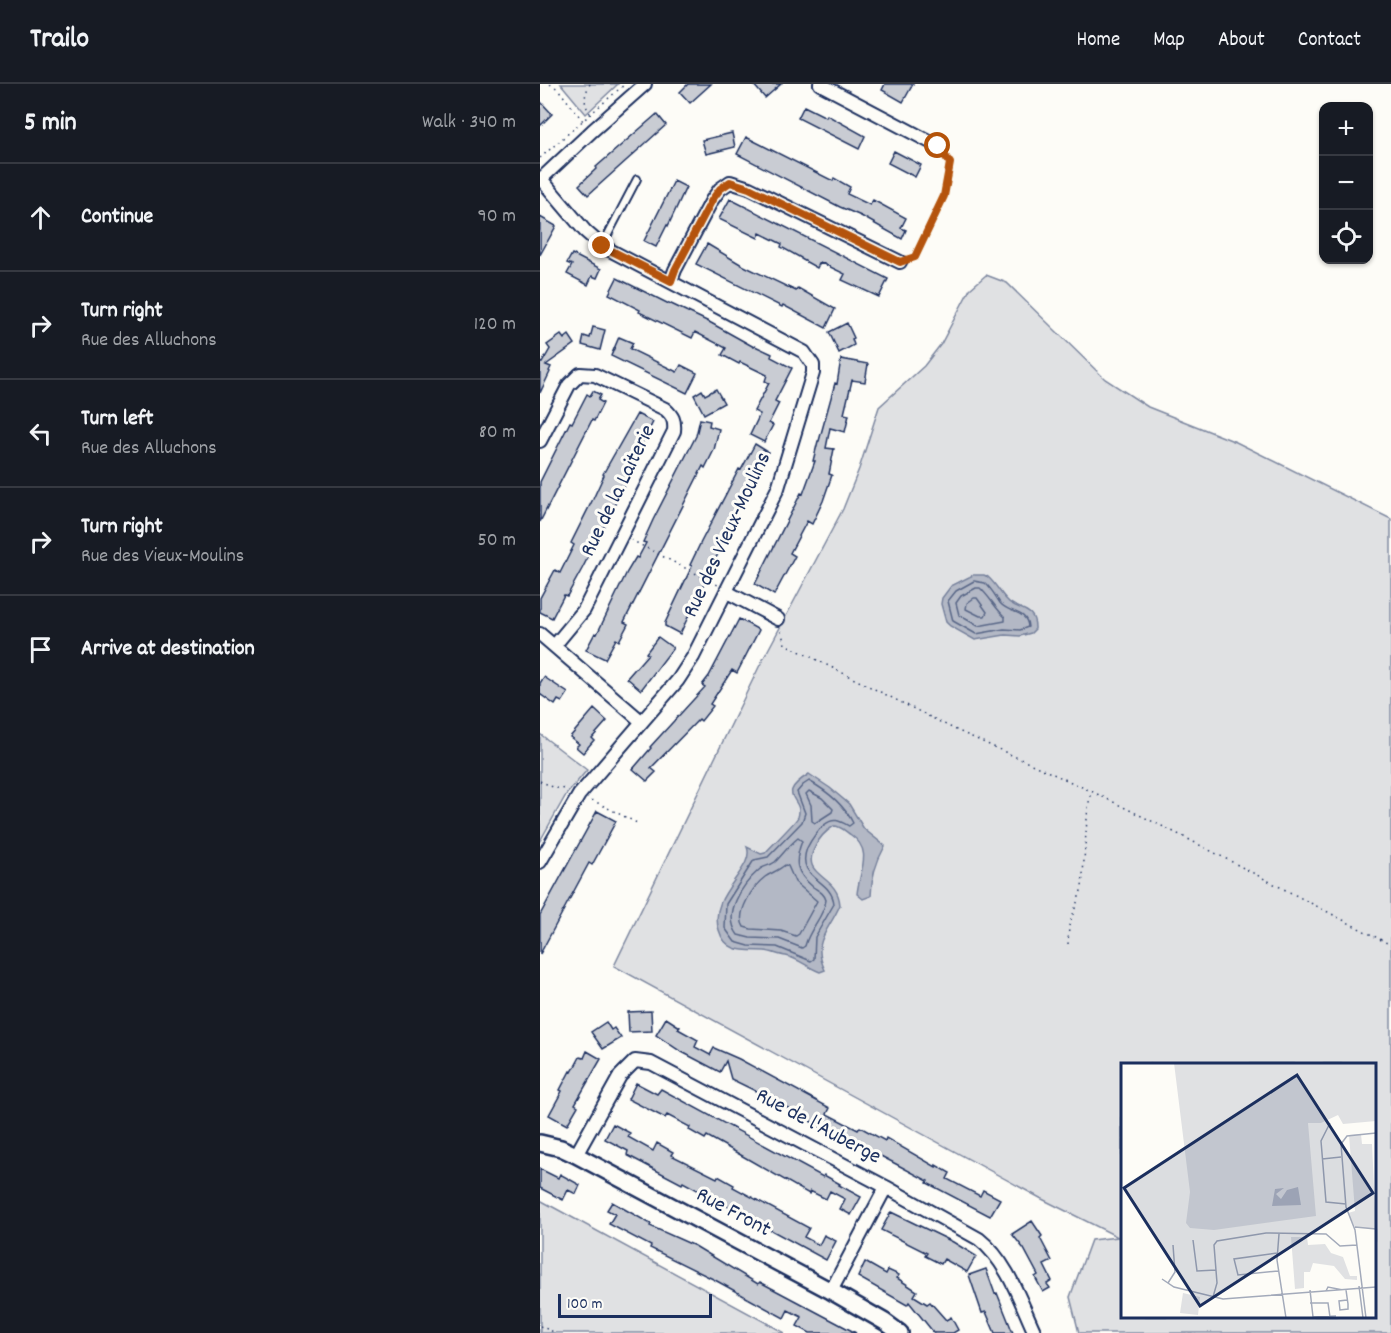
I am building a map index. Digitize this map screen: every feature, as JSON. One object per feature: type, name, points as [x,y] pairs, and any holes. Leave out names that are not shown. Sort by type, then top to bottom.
[{"type":"street","points":[[541,180],[588,126],[645,84]]},
{"type":"street","points":[[820,84],[938,146]]},
{"type":"street","name":"Rue des Vieux-Moulins","points":[[540,862],[579,795],[686,669],[727,592],[783,475],[811,383],[813,365],[804,352],[602,246],[585,231],[541,180]]},
{"type":"street","points":[[671,281],[712,200],[720,189],[730,182],[749,188],[900,262]]},
{"type":"street","name":"Rue de la Laiterie","points":[[540,441],[569,385],[580,374],[595,375],[665,409],[675,423],[674,431],[584,610],[555,645]]},
{"type":"street","points":[[727,592],[778,619]]},
{"type":"street","points":[[540,634],[641,721]]},
{"type":"street","name":"Rue de l'Auberge","points":[[576,1155],[620,1076],[634,1061],[644,1061],[968,1232],[990,1248],[1004,1267],[1035,1333]]},
{"type":"street","name":"Rue Front","points":[[540,1143],[561,1148],[576,1155],[831,1291],[900,1333]]},
{"type":"street","points":[[831,1291],[886,1187]]},
{"type":"lane","points":[[602,246],[637,179]]},
{"type":"path","points":[[550,84],[558,89],[588,126]]},
{"type":"path","points":[[590,84],[585,93],[585,106],[591,114]]},
{"type":"path","points":[[540,158],[588,126],[591,114],[625,84]]},
{"type":"path","points":[[900,262],[915,257],[944,196],[950,163],[938,146]]},
{"type":"path","points":[[622,536],[727,592]]},
{"type":"path","points":[[778,619],[785,644],[954,729],[1093,792],[1199,844],[1391,945]]},
{"type":"path","points":[[1068,944],[1070,926],[1082,888],[1088,805],[1093,792]]},
{"type":"path","points":[[540,1326],[556,1333]]},
{"type":"shaded area","points":[[561,84],[618,84],[586,114]]},
{"type":"shaded area","points":[[986,275],[1007,283],[1105,379],[1148,407],[1236,442],[1391,519],[1391,1333],[1079,1333],[1070,1297],[1091,1240],[1118,1237],[1042,1199],[614,966],[759,667],[843,509],[879,407],[924,366],[941,344],[970,289]]},
{"type":"shaded area","points":[[540,734],[587,770],[566,795],[540,841]]},
{"type":"shaded area","points":[[540,1200],[785,1333],[540,1333]]},
{"type":"water","points":[[973,575],[988,577],[1011,603],[1032,616],[1035,629],[1031,633],[1020,636],[1005,635],[975,640],[950,626],[946,622],[941,604],[942,598],[951,586]]},
{"type":"water","points":[[809,774],[849,804],[864,829],[885,846],[875,870],[871,896],[863,899],[857,894],[864,855],[858,841],[843,829],[834,826],[823,835],[817,844],[811,857],[812,865],[815,871],[833,887],[840,905],[823,936],[820,951],[825,970],[820,972],[790,957],[732,947],[722,938],[717,917],[725,894],[745,864],[748,855],[747,847],[761,854],[765,853],[798,817],[799,810],[793,797],[793,788]]},
{"type":"building","points":[[688,84],[711,84],[690,103],[680,92]]},
{"type":"building","points":[[753,84],[781,84],[765,98]]},
{"type":"building","points":[[885,84],[913,84],[903,102],[882,90]]},
{"type":"building","points":[[540,101],[552,114],[540,126]]},
{"type":"building","points":[[804,106],[826,117],[827,115],[865,136],[859,149],[798,118]]},
{"type":"building","points":[[657,114],[666,125],[588,195],[579,185],[596,167]]},
{"type":"building","points":[[732,133],[735,147],[706,154],[702,140]]},
{"type":"building","points":[[746,137],[833,181],[834,178],[850,187],[847,194],[870,205],[873,200],[906,218],[901,228],[906,230],[902,239],[737,154]]},
{"type":"building","points":[[894,151],[921,165],[915,177],[888,163]]},
{"type":"building","points":[[674,181],[686,187],[656,247],[644,241]]},
{"type":"building","points":[[730,199],[888,279],[879,297],[842,280],[845,274],[820,262],[817,268],[781,247],[782,244],[760,233],[758,238],[719,219]]},
{"type":"building","points":[[540,217],[556,226],[540,255]]},
{"type":"building","points":[[707,244],[742,265],[796,291],[798,288],[835,309],[826,328],[696,264]]},
{"type":"building","points":[[572,254],[601,269],[597,278],[592,276],[588,285],[567,274],[572,265],[567,263]]},
{"type":"building","points":[[617,278],[772,354],[771,357],[792,368],[775,401],[779,403],[769,423],[773,425],[764,442],[750,435],[760,414],[754,411],[769,383],[765,381],[767,375],[722,355],[726,348],[695,332],[692,338],[639,312],[640,310],[609,294]]},
{"type":"building","points":[[847,323],[854,338],[852,339],[854,345],[839,353],[829,332]]},
{"type":"building","points":[[593,327],[605,330],[600,350],[582,345],[584,336],[590,338]]},
{"type":"building","points":[[561,335],[564,339],[569,335],[575,344],[546,365],[551,367],[550,372],[540,393],[540,362],[542,363],[550,349],[547,345]]},
{"type":"building","points":[[619,337],[633,343],[630,349],[677,372],[681,365],[697,373],[687,393],[611,356]]},
{"type":"building","points":[[841,359],[868,364],[865,382],[852,380],[844,414],[849,415],[845,432],[830,428],[826,448],[834,449],[829,474],[832,475],[812,524],[807,521],[790,553],[795,556],[774,595],[755,584],[801,493],[803,494],[815,461],[813,461],[818,441],[835,383],[837,384]]},
{"type":"building","points":[[716,389],[724,403],[704,414],[694,395],[702,390],[705,395]]},
{"type":"building","points":[[593,391],[601,395],[598,400],[603,403],[540,522],[540,482],[570,422],[572,423],[587,394],[590,396]]},
{"type":"building","points":[[637,414],[653,422],[642,444],[645,445],[582,569],[552,618],[540,612],[540,598],[555,570],[560,573],[574,545],[571,543],[603,474]]},
{"type":"building","points":[[700,419],[710,421],[709,426],[719,429],[714,450],[705,468],[703,466],[624,622],[628,624],[619,641],[616,639],[605,659],[586,650],[595,633],[597,634],[627,572],[646,543],[643,542],[696,436]]},
{"type":"building","points":[[755,444],[768,452],[757,472],[760,473],[751,490],[748,488],[735,514],[738,516],[680,634],[665,626],[665,623],[701,542],[739,469],[741,470]]},
{"type":"building","points":[[739,619],[759,630],[737,673],[732,670],[710,704],[713,706],[701,721],[699,719],[651,768],[656,772],[647,781],[633,769],[705,687],[702,685]]},
{"type":"building","points":[[658,637],[673,648],[641,690],[627,678],[648,654],[646,653]]},
{"type":"building","points":[[544,677],[568,693],[562,702],[558,700],[555,705],[540,694],[540,683]]},
{"type":"building","points":[[594,709],[607,721],[583,753],[576,747],[579,744],[570,737]]},
{"type":"building","points":[[597,811],[616,821],[592,865],[589,863],[540,954],[540,915]]},
{"type":"building","points":[[651,1011],[652,1031],[629,1032],[628,1012]]},
{"type":"building","points":[[666,1018],[680,1027],[678,1029],[698,1040],[695,1047],[710,1055],[714,1048],[739,1059],[830,1108],[827,1114],[858,1130],[860,1127],[885,1141],[886,1138],[950,1173],[947,1179],[980,1196],[983,1190],[1000,1199],[990,1216],[822,1124],[820,1127],[778,1102],[731,1079],[726,1061],[720,1072],[680,1051],[656,1035]]},
{"type":"building","points":[[606,1022],[611,1030],[614,1028],[621,1038],[603,1049],[591,1032]]},
{"type":"building","points":[[587,1051],[601,1059],[575,1104],[578,1106],[567,1125],[549,1115],[570,1071],[572,1072],[580,1057],[584,1058]]},
{"type":"building","points":[[636,1083],[657,1094],[661,1089],[840,1184],[861,1197],[851,1215],[840,1209],[845,1199],[830,1191],[826,1199],[810,1191],[809,1194],[707,1136],[705,1139],[689,1130],[690,1127],[667,1115],[665,1118],[628,1099]]},
{"type":"building","points":[[613,1124],[630,1133],[628,1137],[653,1151],[657,1143],[673,1152],[671,1155],[717,1178],[718,1176],[734,1185],[733,1187],[809,1228],[804,1237],[819,1245],[824,1235],[836,1241],[826,1260],[683,1182],[682,1184],[627,1155],[628,1151],[605,1139]]},
{"type":"building","points":[[540,1169],[558,1178],[560,1174],[580,1185],[576,1194],[568,1190],[563,1200],[540,1188]]},
{"type":"building","points":[[612,1202],[651,1224],[650,1226],[695,1246],[758,1284],[760,1282],[856,1333],[810,1333],[797,1326],[802,1317],[788,1310],[784,1318],[650,1248],[651,1246],[609,1224],[615,1214],[607,1210]]},
{"type":"building","points":[[891,1212],[953,1242],[976,1256],[967,1272],[944,1259],[941,1264],[925,1256],[927,1253],[881,1230]]},
{"type":"building","points":[[1032,1221],[1042,1236],[1040,1238],[1052,1261],[1044,1265],[1052,1281],[1047,1284],[1050,1288],[1043,1292],[1035,1277],[1038,1275],[1024,1249],[1012,1234]]},
{"type":"building","points":[[865,1262],[886,1274],[888,1270],[899,1275],[897,1278],[917,1291],[914,1296],[927,1304],[930,1302],[946,1320],[951,1317],[958,1330],[953,1333],[934,1333],[909,1302],[907,1305],[858,1277]]},
{"type":"building","points":[[986,1269],[1013,1333],[995,1333],[986,1312],[982,1313],[969,1275]]},
{"type":"route","points":[[602,246],[671,281],[712,200],[720,189],[730,182],[749,188],[900,262],[915,257],[944,196],[950,163],[938,146]]}]
